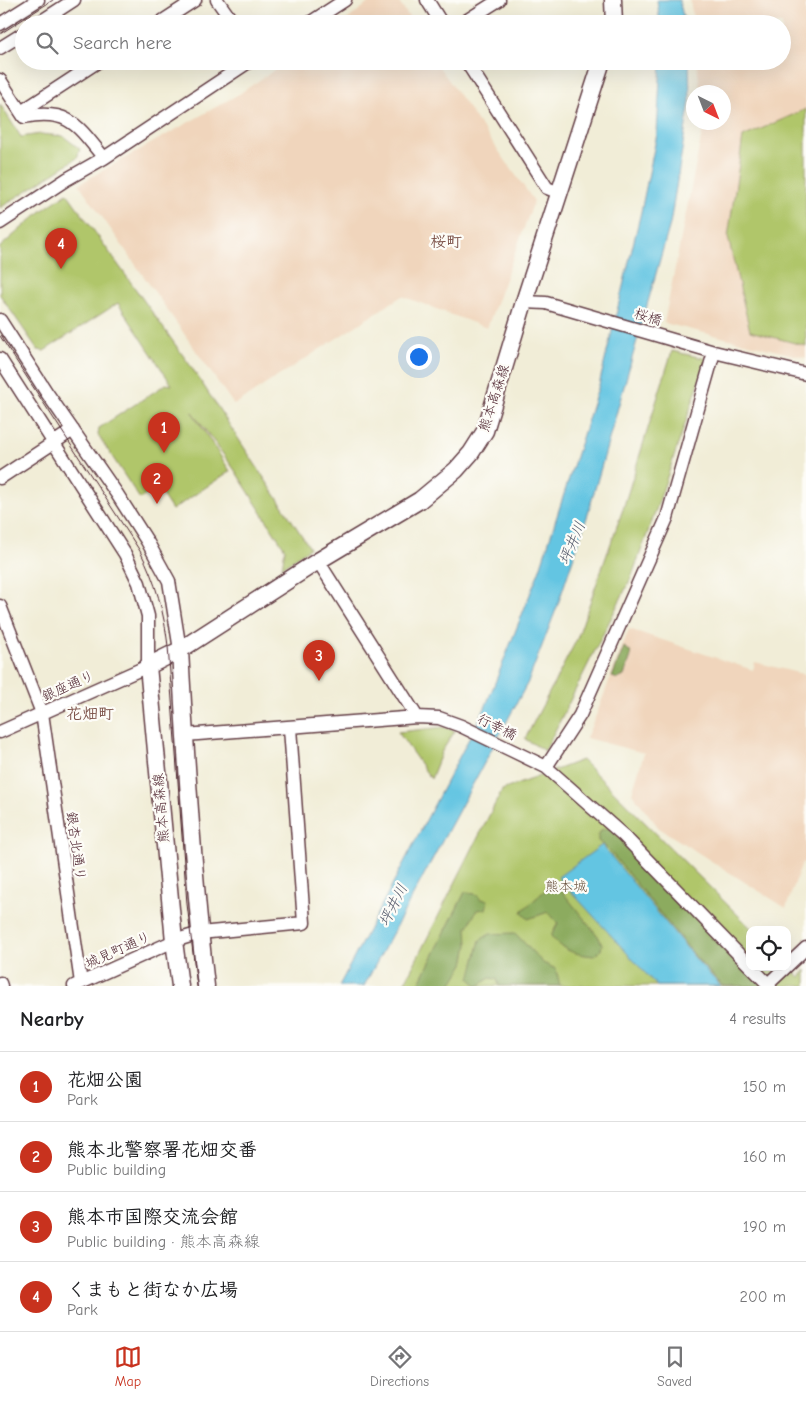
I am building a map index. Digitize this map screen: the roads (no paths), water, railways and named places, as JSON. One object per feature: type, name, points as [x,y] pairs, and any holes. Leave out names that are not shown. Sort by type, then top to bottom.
[{"type":"main road","points":[[613,0],[614,15]]},
{"type":"main road","name":"熊本高森線","points":[[180,986],[148,666],[180,650],[318,561],[420,500],[456,470],[471,453],[485,431],[524,302],[599,70]]},
{"type":"main road","name":"熊本高森線","points":[[180,650],[184,735],[206,986]]},
{"type":"street","points":[[0,24],[38,0]]},
{"type":"street","points":[[51,15],[74,0]]},
{"type":"street","points":[[172,15],[195,0]]},
{"type":"street","points":[[217,0],[228,15]]},
{"type":"street","points":[[322,15],[345,0]]},
{"type":"street","points":[[427,0],[436,15]]},
{"type":"street","points":[[475,15],[499,0]]},
{"type":"street","points":[[0,48],[15,38]]},
{"type":"street","points":[[22,114],[86,70]]},
{"type":"street","points":[[0,223],[104,158],[236,70]]},
{"type":"street","points":[[472,70],[547,188],[560,193]]},
{"type":"street","points":[[0,80],[22,114]]},
{"type":"street","points":[[22,114],[40,114],[69,119],[82,131],[104,158]]},
{"type":"street","name":"桜橋","points":[[524,302],[546,303],[680,343],[806,374]]},
{"type":"street","points":[[0,320],[137,525],[169,581],[180,650]]},
{"type":"street","points":[[546,767],[580,716],[667,518],[714,352]]},
{"type":"street","points":[[0,359],[125,554],[139,583],[148,616],[148,666]]},
{"type":"street","points":[[0,478],[73,430]]},
{"type":"street","points":[[318,561],[417,717]]},
{"type":"street","name":"銀杏北通り","points":[[0,606],[42,714],[77,984]]},
{"type":"street","name":"銀座通り","points":[[0,732],[148,666]]},
{"type":"street","name":"行幸橋","points":[[184,735],[417,717],[439,718],[461,726],[546,767],[624,836],[746,961]]},
{"type":"street","name":"城見町通り","points":[[77,984],[174,941],[200,933],[304,924],[290,728]]},
{"type":"street","points":[[791,963],[806,948]]},
{"type":"street","name":"行幸橋","points":[[756,971],[769,985]]},
{"type":"street","points":[[769,985],[783,971]]},
{"type":"water","points":[[657,0],[679,0],[683,15],[659,15]]},
{"type":"water","name":"坪井川","points":[[661,70],[689,70],[690,85],[686,85],[686,126],[670,224],[587,517],[557,607],[528,682],[364,986],[339,986],[485,708],[540,569],[599,385],[641,212],[657,134]]},
{"type":"water","points":[[602,845],[700,964],[721,986],[657,986],[558,877]]},
{"type":"tram line","points":[[30,15],[53,0]]},
{"type":"tram line","points":[[0,34],[15,24]]},
{"type":"tram line","points":[[0,336],[140,551],[151,574],[158,597],[168,646],[187,904],[197,986]]},
{"type":"place","name":"くまもと街なか広場","points":[[61,269]]},
{"type":"place","name":"花畑公園","points":[[164,453]]},
{"type":"place","name":"熊本北警察署花畑交番","points":[[157,504]]},
{"type":"place","name":"熊本市国際交流会館","points":[[319,681]]},
{"type":"district","name":"桜町","points":[[446,242]]},
{"type":"district","name":"花畑町","points":[[90,714]]},
{"type":"park label","name":"熊本城","points":[[566,886]]}]
